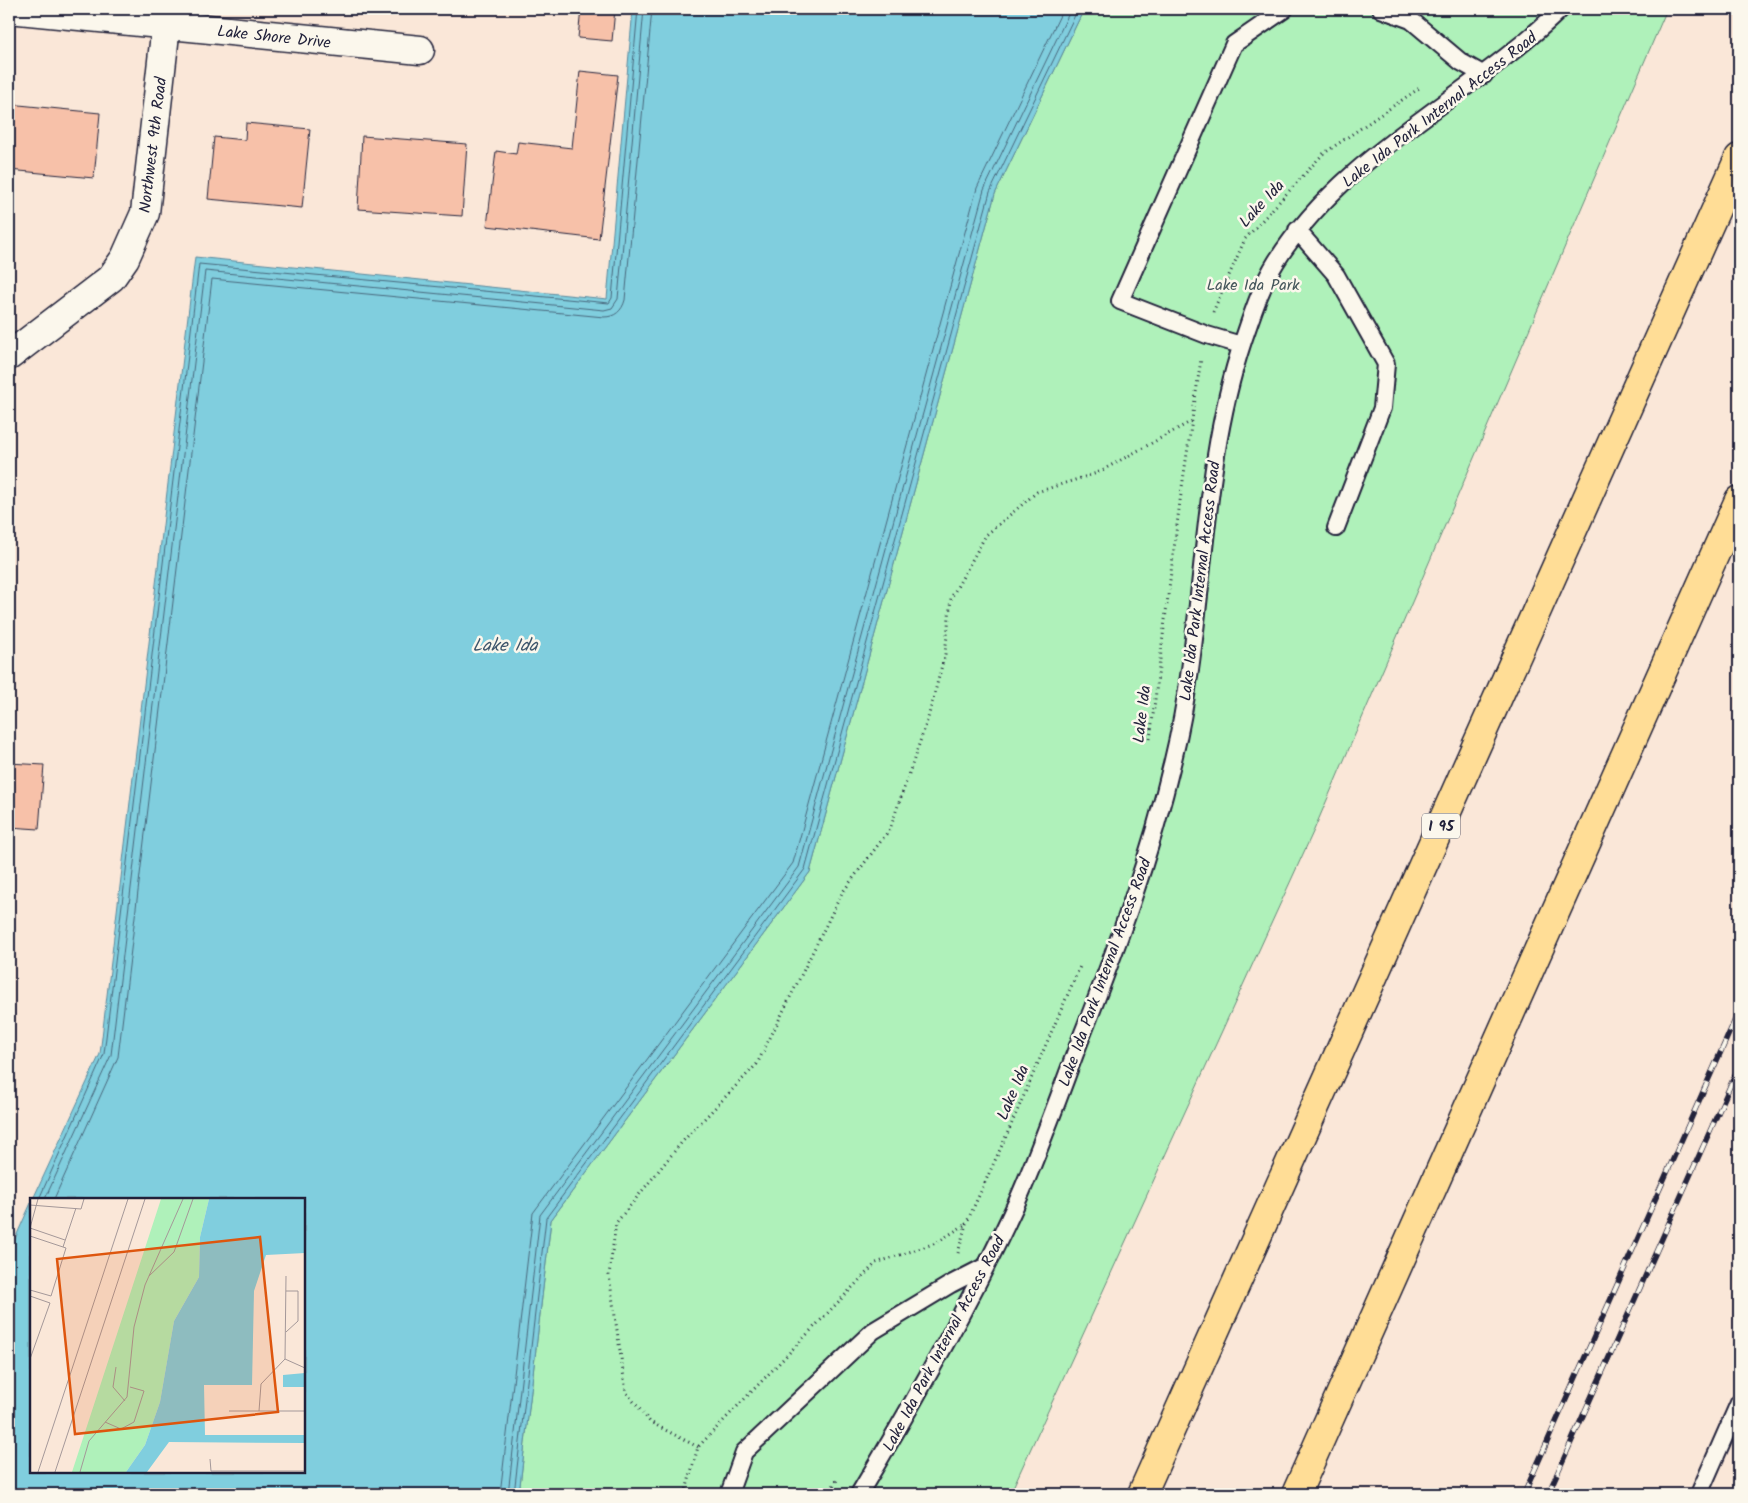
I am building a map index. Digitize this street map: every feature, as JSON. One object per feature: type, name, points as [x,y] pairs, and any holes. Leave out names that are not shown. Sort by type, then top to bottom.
[{"type":"highway","name":"I 95","points":[[1142,1494],[1739,158]]},
{"type":"highway","points":[[1296,1494],[1739,500]]},
{"type":"street","name":"Lake Shore Drive","points":[[9,10],[420,50]]},
{"type":"street","name":"Northwest 9th Road","points":[[9,356],[111,278],[136,236],[145,212],[166,25]]},
{"type":"lane","points":[[1242,345],[1207,335],[1120,301],[1234,44],[1285,9]]},
{"type":"lane","points":[[1382,9],[1411,20],[1461,62],[1484,75]]},
{"type":"lane","name":"Lake Ida Park Internal Access Road","points":[[860,1494],[912,1407],[986,1266],[1030,1170],[1123,931],[1148,857],[1174,757],[1193,656],[1203,549],[1217,445],[1234,368],[1250,318],[1273,267],[1298,230],[1328,197],[1413,125],[1484,75],[1539,30],[1561,9]]},
{"type":"lane","points":[[1298,230],[1336,275],[1386,364],[1382,408],[1336,528]]},
{"type":"lane","points":[[729,1494],[744,1452],[873,1331],[951,1284],[986,1266]]},
{"type":"lane","points":[[1699,1494],[1739,1403]]},
{"type":"path","name":"Lake Ida","points":[[1149,745],[1192,421],[1207,335],[1214,307],[1245,239],[1310,168],[1331,149],[1425,84],[1461,62]]},
{"type":"path","points":[[698,1447],[650,1422],[626,1392],[609,1275],[616,1223],[682,1142],[757,1064],[842,893],[890,829],[928,718],[945,654],[951,598],[986,535],[1037,492],[1097,473],[1192,421]]},
{"type":"path","name":"Lake Ida","points":[[951,1284],[966,1224],[1081,963]]},
{"type":"path","points":[[685,1494],[698,1447],[876,1263],[936,1243],[966,1224]]},
{"type":"path","points":[[828,1494],[838,1478]]},
{"type":"green space","name":"Lake Ida Park","points":[[1084,9],[1667,9],[1314,830],[1010,1494],[519,1494],[551,1220],[810,872],[995,194]]},
{"type":"water","name":"Lake Ida","points":[[633,9],[1084,9],[995,194],[810,872],[551,1220],[519,1494],[9,1494],[9,1252],[30,1205],[30,1473],[305,1473],[305,1198],[33,1198],[100,1054],[195,257],[607,299]]},
{"type":"building","points":[[581,9],[615,9],[612,41],[578,38]]},
{"type":"building","points":[[580,71],[618,75],[599,239],[487,226],[496,151],[516,154],[518,142],[572,148]]},
{"type":"building","points":[[9,104],[100,113],[94,178],[9,170]]},
{"type":"building","points":[[246,123],[310,129],[302,208],[208,199],[214,137],[245,140]]},
{"type":"building","points":[[362,136],[467,144],[462,216],[358,209]]},
{"type":"building","points":[[9,763],[44,765],[39,829],[9,827]]},
{"type":"railway","points":[[1524,1494],[1739,1011]]},
{"type":"railway","points":[[1548,1494],[1739,1066]]}]
